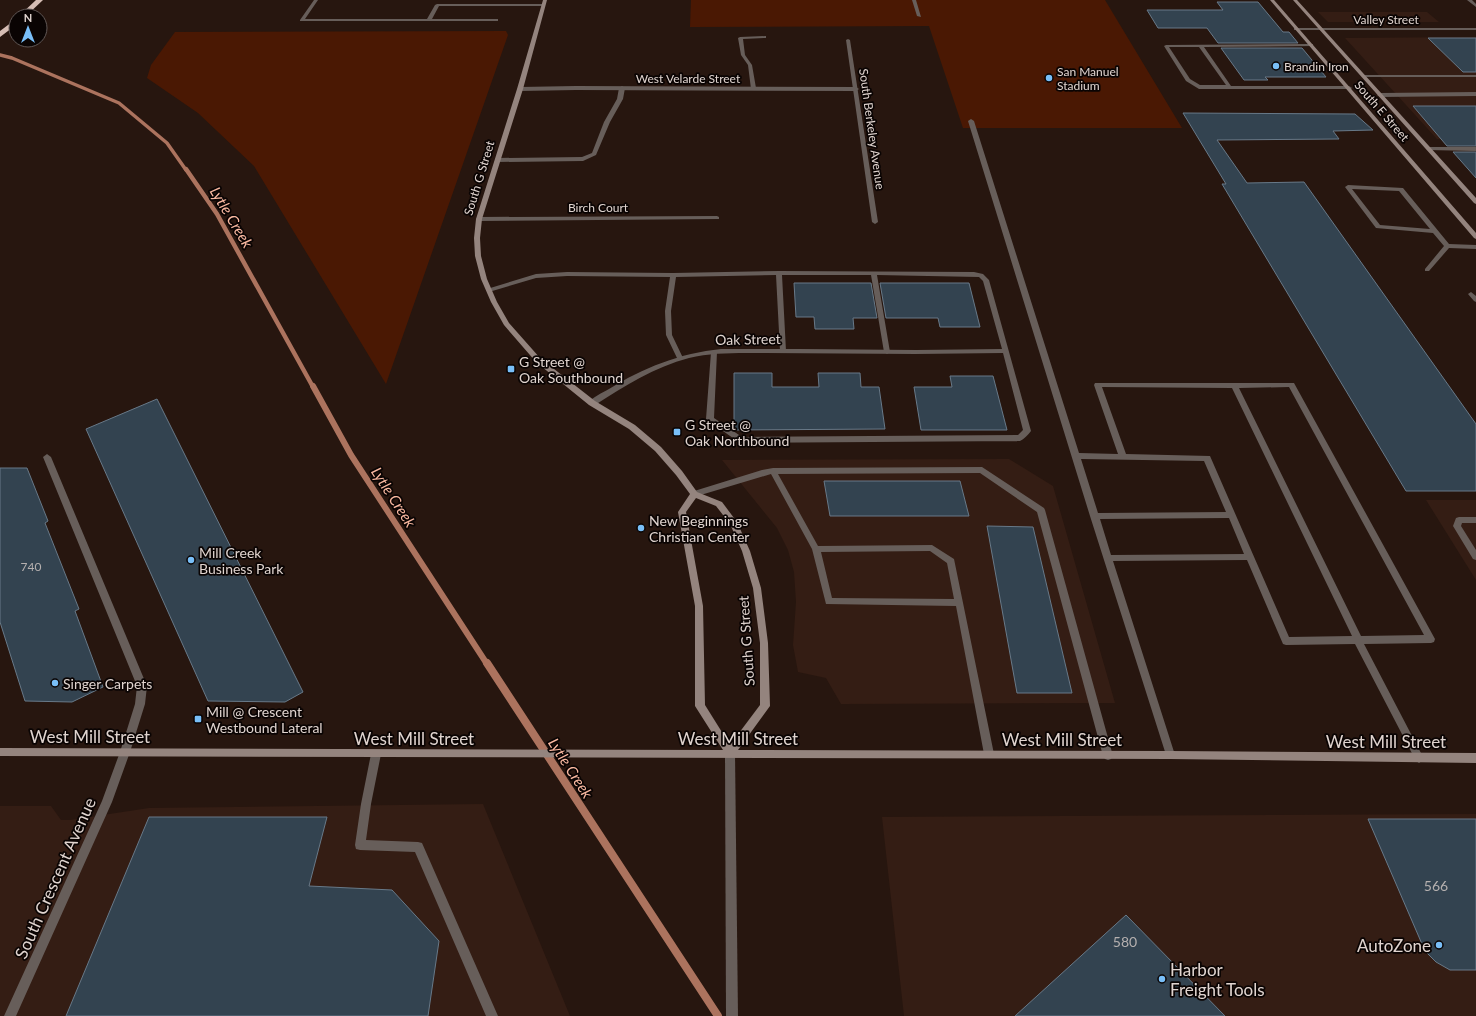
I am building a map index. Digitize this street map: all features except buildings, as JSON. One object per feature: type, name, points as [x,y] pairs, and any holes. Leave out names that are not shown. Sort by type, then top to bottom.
[{"type":"highway","points":[[31,8],[40,0]]},
{"type":"highway","points":[[0,35],[8,28]]},
{"type":"main road","name":"South E Street","points":[[1272,0],[1476,237]]},
{"type":"main road","name":"South E Street","points":[[1295,0],[1476,202]]},
{"type":"main road","name":"South G Street","points":[[544,2],[520,90],[479,219],[477,238],[478,256],[489,290],[506,324],[538,360],[592,402],[632,428],[658,449],[679,473],[694,494],[719,504],[733,522],[746,551],[757,588],[764,643],[765,706],[730,753]]},
{"type":"main road","points":[[694,494],[682,512],[699,606],[700,706],[730,753]]},
{"type":"main road","name":"West Mill Street","points":[[0,752],[376,754],[989,754],[1476,758]]},
{"type":"street","points":[[316,0],[302,20],[496,20]]},
{"type":"street","points":[[914,0],[919,16]]},
{"type":"street","points":[[1469,0],[1476,6]]},
{"type":"street","points":[[429,20],[437,5],[544,2]]},
{"type":"street","name":"Valley Street","points":[[1296,29],[1476,29]]},
{"type":"street","points":[[753,88],[750,66],[743,55],[740,38],[764,37]]},
{"type":"street","name":"South Berkeley Avenue","points":[[848,40],[875,222]]},
{"type":"street","points":[[1311,45],[1166,46],[1188,80],[1199,87],[1349,88]]},
{"type":"street","points":[[1201,46],[1230,87]]},
{"type":"street","points":[[1364,76],[1476,76]]},
{"type":"street","points":[[498,160],[583,159],[594,154],[606,122],[620,99],[622,88]]},
{"type":"street","name":"West Velarde Street","points":[[520,90],[622,88],[856,89]]},
{"type":"street","points":[[1380,95],[1476,94]]},
{"type":"street","points":[[971,121],[1170,755]]},
{"type":"street","points":[[1429,149],[1476,149]]},
{"type":"street","points":[[1434,231],[1378,227],[1348,187],[1401,188],[1447,246],[1476,247]]},
{"type":"street","name":"Birch Court","points":[[479,219],[717,218]]},
{"type":"street","points":[[1428,270],[1447,246]]},
{"type":"street","points":[[489,290],[536,276],[559,274],[779,273],[981,275],[986,280],[1027,432],[1020,438],[740,440],[710,419],[714,352]]},
{"type":"street","points":[[779,273],[783,351]]},
{"type":"street","points":[[672,274],[668,312],[669,335],[680,358]]},
{"type":"street","points":[[874,274],[888,352]]},
{"type":"street","points":[[1471,294],[1476,300]]},
{"type":"street","name":"Oak Street","points":[[592,402],[624,382],[657,366],[680,358],[714,352],[1006,351]]},
{"type":"street","points":[[1076,456],[1123,457],[1207,458],[1286,640],[1431,639],[1291,385],[1098,385],[1123,457]]},
{"type":"street","points":[[1234,386],[1358,640],[1419,758]]},
{"type":"street","name":"South Crescent Avenue","points":[[10,1016],[107,802],[140,704],[142,686],[47,457]]},
{"type":"street","points":[[694,494],[773,471],[982,470],[1041,510],[1108,756]]},
{"type":"street","points":[[773,471],[816,549],[829,601],[958,603]]},
{"type":"street","points":[[1094,516],[1232,515]]},
{"type":"street","points":[[1476,520],[1458,520],[1457,526],[1476,557]]},
{"type":"street","points":[[816,549],[932,548],[951,561],[958,603],[989,754]]},
{"type":"street","points":[[1108,558],[1250,557]]},
{"type":"street","points":[[730,753],[732,1016]]},
{"type":"street","points":[[376,754],[360,845],[418,847],[492,1016]]},
{"type":"shaded area","name":"San Manuel Stadium","points":[[691,0],[1105,0],[1182,128],[963,128],[929,26],[690,27]]},
{"type":"shaded area","points":[[1318,12],[1427,12],[1439,22],[1328,22]]},
{"type":"shaded area","points":[[506,31],[508,35],[386,384],[254,166],[198,113],[147,78],[151,65],[175,32]]},
{"type":"shaded area","points":[[1476,37],[1476,139],[1437,139],[1345,38]]},
{"type":"shaded area","points":[[1009,459],[1053,486],[1115,703],[841,704],[826,678],[798,672],[793,645],[796,602],[794,572],[788,550],[777,528],[722,460]]},
{"type":"shaded area","points":[[1426,500],[1476,500],[1476,580]]},
{"type":"shaded area","points":[[483,804],[570,1016],[0,1016],[0,806],[51,806],[61,820],[70,820],[149,808]]},
{"type":"shaded area","points":[[1476,814],[1476,1016],[904,1016],[882,817]]},
{"type":"waterway","name":"Lytle Creek","points":[[0,55],[12,58],[119,103],[167,143],[186,170]]},
{"type":"waterway","name":"Lytle Creek","points":[[186,169],[217,214],[313,387]]},
{"type":"waterway","name":"Lytle Creek","points":[[313,386],[351,455],[487,664]]},
{"type":"waterway","name":"Lytle Creek","points":[[487,663],[718,1016]]},
{"type":"place","name":"Brandin Iron","points":[[1276,66]]},
{"type":"place","name":"San Manuel Stadium","points":[[1049,78]]},
{"type":"place","name":"G Street @ Oak Southbound","points":[[511,369]]},
{"type":"place","name":"G Street @ Oak Northbound","points":[[677,432]]},
{"type":"place","name":"New Beginnings Christian Center","points":[[641,528]]},
{"type":"place","name":"Mill Creek Business Park","points":[[191,560]]},
{"type":"place","name":"Singer Carpets","points":[[55,683]]},
{"type":"place","name":"Mill @ Crescent Westbound Lateral","points":[[198,719]]},
{"type":"place","name":"AutoZone","points":[[1439,945]]},
{"type":"place","name":"Harbor Freight Tools","points":[[1162,979]]}]
